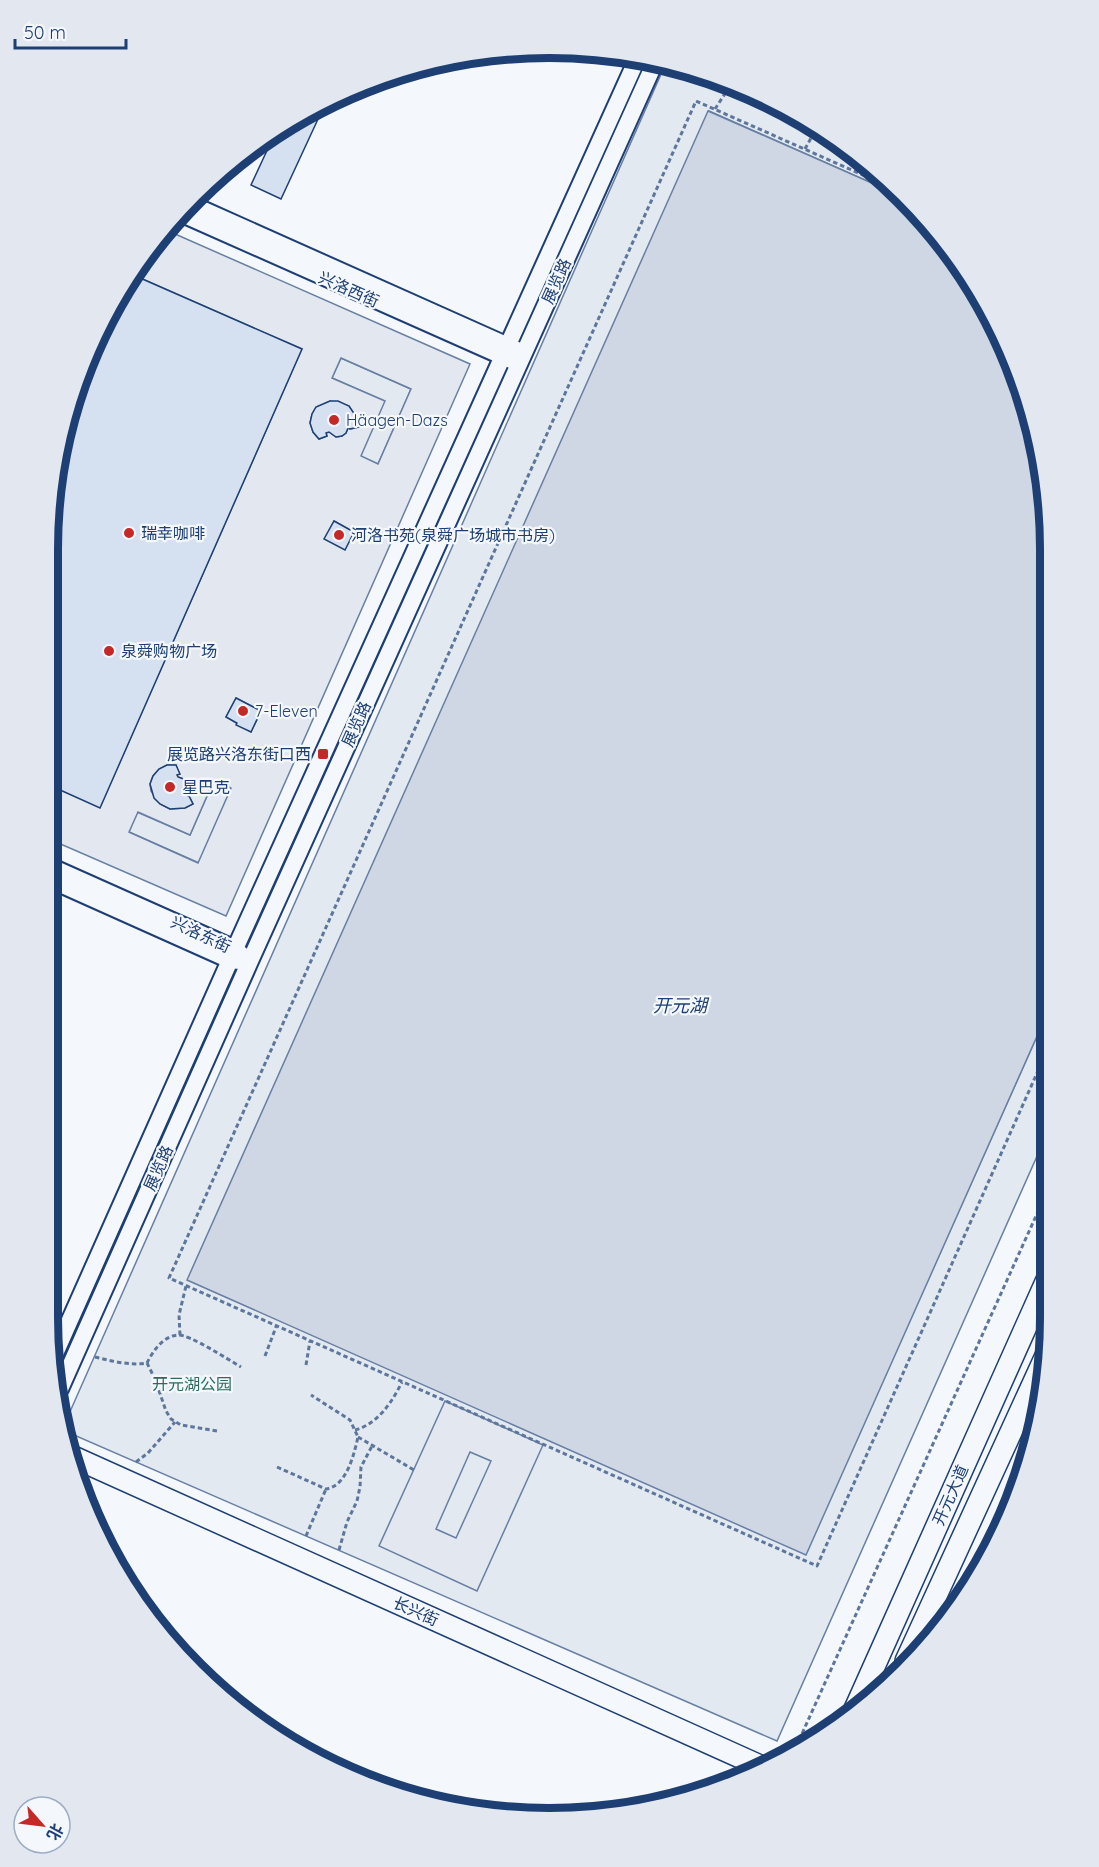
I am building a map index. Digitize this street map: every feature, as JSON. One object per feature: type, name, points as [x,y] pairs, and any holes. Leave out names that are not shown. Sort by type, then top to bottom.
[{"type":"main road","name":"开元大道","points":[[860,1697],[1040,1327]]},
{"type":"main road","name":"开元大道","points":[[911,1649],[1037,1376]]},
{"type":"main road","name":"长兴街","points":[[80,1460],[754,1763]]},
{"type":"main road","name":"长兴街","points":[[86,1477],[738,1771]]},
{"type":"street","name":"展览路","points":[[60,1343],[634,66]]},
{"type":"street","name":"展览路","points":[[63,1382],[249,961],[652,69]]},
{"type":"street","name":"兴洛西街","points":[[197,207],[504,351]]},
{"type":"street","name":"兴洛西街","points":[[189,217],[521,358]]},
{"type":"street","name":"兴洛东街","points":[[58,870],[233,955]]},
{"type":"street","name":"兴洛东街","points":[[58,883],[249,961]]},
{"type":"path","points":[[715,109],[726,92]]},
{"type":"path","points":[[870,178],[696,101],[169,1278],[817,1566],[1040,1066]]},
{"type":"path","points":[[805,149],[813,135]]},
{"type":"path","points":[[799,1741],[1040,1207]]},
{"type":"path","points":[[180,1335],[179,1315],[186,1286]]},
{"type":"path","points":[[265,1356],[276,1326]]},
{"type":"path","points":[[95,1357],[141,1364],[147,1362],[161,1342],[180,1335],[241,1367]]},
{"type":"path","points":[[306,1365],[310,1341]]},
{"type":"path","points":[[147,1362],[171,1419],[200,1429],[217,1431]]},
{"type":"path","points":[[355,1430],[366,1428],[384,1411],[403,1382]]},
{"type":"path","points":[[311,1395],[350,1420],[358,1437],[414,1470]]},
{"type":"path","points":[[136,1462],[148,1453],[176,1422]]},
{"type":"path","points":[[277,1467],[330,1489],[340,1483],[354,1453],[358,1437]]},
{"type":"path","points":[[339,1550],[347,1522],[357,1501],[361,1467],[372,1446]]},
{"type":"path","points":[[306,1536],[326,1489]]},
{"type":"green space","name":"开元湖公园","points":[[662,72],[737,96],[795,124],[848,160],[880,187],[709,111],[805,1555],[1040,1029],[1040,1149],[777,1741],[73,1434],[68,1415]]},
{"type":"green space","points":[[341,358],[411,389],[378,464],[360,456],[384,401],[332,378]]},
{"type":"green space","points":[[214,780],[232,787],[199,863],[129,832],[137,812],[190,835]]},
{"type":"shaded area","points":[[174,234],[470,364],[226,916],[58,843],[58,789],[100,807],[302,349],[140,278]],"holes":[[[341,358],[411,389],[378,464],[361,456],[385,401],[332,378]],[[330,401],[349,406],[357,418],[359,427],[348,428],[342,436],[336,437],[329,432],[326,433],[327,436],[319,439],[310,423],[316,407]],[[334,521],[354,532],[345,549],[325,539]],[[236,698],[261,711],[251,732],[226,717]],[[167,765],[176,765],[178,777],[189,784],[186,794],[193,804],[185,808],[170,809],[160,804],[151,791],[150,784],[159,769]],[[214,780],[231,788],[198,863],[129,832],[138,812],[190,835]]]},
{"type":"shaded area","points":[[445,1401],[543,1445],[477,1591],[379,1546]],"holes":[[[470,1452],[491,1461],[456,1538],[436,1529]]]},
{"type":"water","name":"开元湖","points":[[708,111],[881,187],[919,226],[958,277],[975,304],[1003,362],[1024,422],[1031,454],[1039,517],[1040,550],[1040,1029],[806,1555],[187,1280]]},
{"type":"building","points":[[320,116],[281,199],[251,185],[269,147]]},
{"type":"building","name":"泉舜购物广场","points":[[140,278],[302,349],[100,808],[58,789],[60,517],[68,454],[85,392],[109,332]]},
{"type":"building","name":"Häagen-Dazs","points":[[330,401],[338,401],[349,406],[357,418],[359,427],[348,428],[342,436],[336,437],[329,432],[326,433],[327,436],[319,439],[310,423],[312,414],[316,407]]},
{"type":"building","name":"河洛书苑(泉舜广场城市书房)","points":[[334,521],[354,532],[345,550],[324,539]]},
{"type":"building","points":[[236,698],[261,711],[251,732],[226,717]]},
{"type":"building","name":"星巴克","points":[[167,765],[176,765],[180,774],[177,775],[178,777],[189,784],[186,794],[193,804],[185,808],[170,809],[154,798],[150,784],[153,776]]},
{"type":"place","name":"Häagen-Dazs","points":[[334,420]]},
{"type":"place","name":"瑞幸咖啡","points":[[129,533]]},
{"type":"place","name":"河洛书苑(泉舜广场城市书房)","points":[[339,535]]},
{"type":"place","name":"泉舜购物广场","points":[[109,651]]},
{"type":"place","name":"7-Eleven","points":[[243,711]]},
{"type":"place","name":"展览路兴洛东街口西","points":[[323,754]]},
{"type":"place","name":"星巴克","points":[[170,787]]}]
